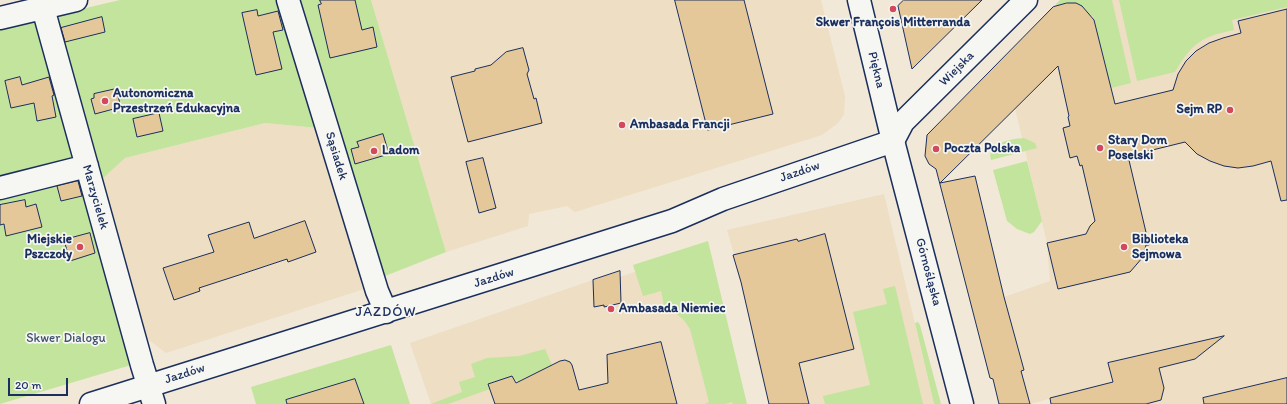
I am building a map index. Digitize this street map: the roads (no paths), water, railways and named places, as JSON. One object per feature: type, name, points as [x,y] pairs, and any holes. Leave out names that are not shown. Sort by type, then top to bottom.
[{"type":"street","points":[[0,18],[76,0]]},
{"type":"street","name":"Sąsiadek","points":[[288,0],[377,291],[386,312]]},
{"type":"street","name":"Piękna","points":[[859,0],[893,141]]},
{"type":"street","name":"Wiejska","points":[[893,141],[903,122],[1026,0]]},
{"type":"street","name":"Marzycielek","points":[[43,8],[151,395]]},
{"type":"street","name":"Jazdów","points":[[91,404],[151,395],[386,312],[672,221],[723,199],[893,141]]},
{"type":"street","name":"Górnośląska","points":[[893,141],[962,404]]},
{"type":"street","points":[[0,188],[87,166]]},
{"type":"place","name":"Skwer François Mitterranda","points":[[893,9]]},
{"type":"place","name":"Autonomiczna Przestrzeń Edukacyjna","points":[[105,101]]},
{"type":"place","name":"Sejm RP","points":[[1230,110]]},
{"type":"place","name":"Ambasada Francji","points":[[622,125]]},
{"type":"place","name":"Stary Dom Poselski","points":[[1100,148]]},
{"type":"place","name":"Poczta Polska","points":[[936,149]]},
{"type":"place","name":"Ladom","points":[[374,151]]},
{"type":"place","name":"Miejskie Pszczoły","points":[[80,247]]},
{"type":"place","name":"Biblioteka Sejmowa","points":[[1124,247]]},
{"type":"place","name":"Ambasada Niemiec","points":[[611,309]]},
{"type":"district","name":"JAZDÓW","points":[[386,312]]},
{"type":"park label","name":"Skwer Dialogu","points":[[66,339]]}]
